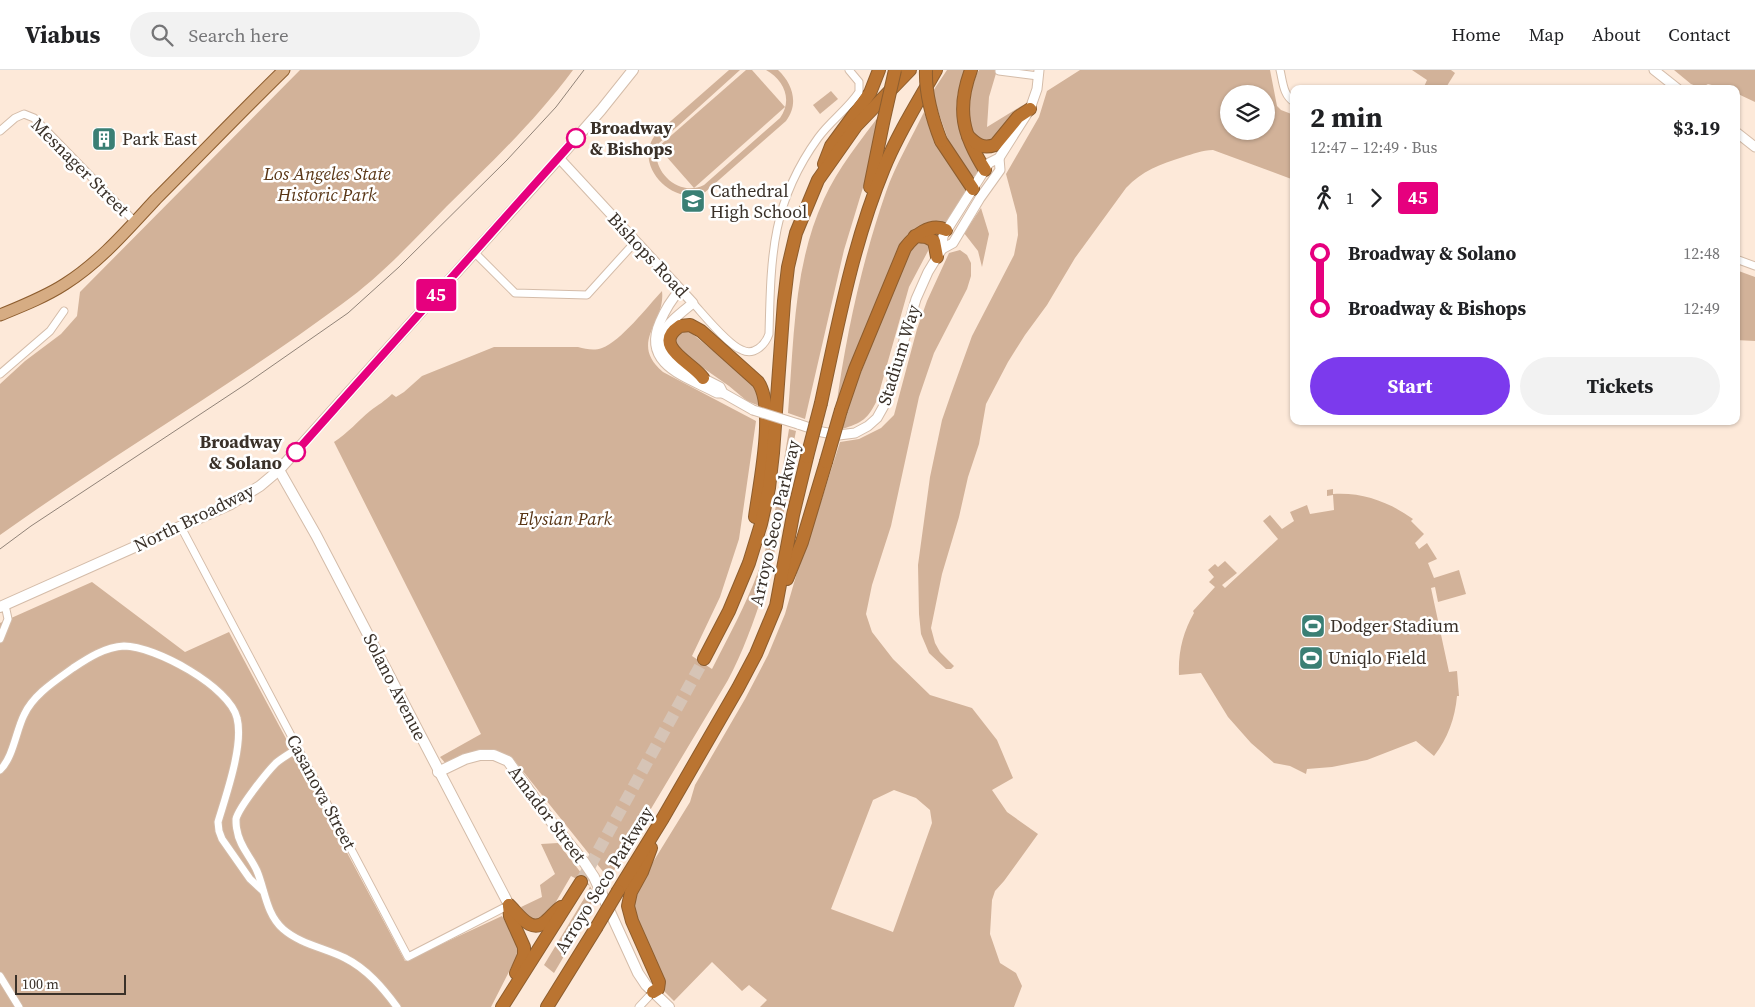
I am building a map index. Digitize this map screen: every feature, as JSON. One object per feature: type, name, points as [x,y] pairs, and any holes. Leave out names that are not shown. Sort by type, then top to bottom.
[{"type":"highway","points":[[818,180],[831,146],[870,93],[879,70]]},
{"type":"highway","points":[[862,229],[895,70]]},
{"type":"highway","name":"Arroyo Seco Parkway","points":[[704,659],[729,611],[749,563],[761,524],[769,488],[784,301],[788,267],[796,233],[818,180],[856,126],[910,70]]},
{"type":"highway","points":[[926,70],[925,82],[933,121],[941,141],[973,189]]},
{"type":"highway","name":"Arroyo Seco Parkway","points":[[547,1007],[574,960],[596,928],[663,818],[738,688],[756,654],[776,606],[807,457],[862,229],[892,150],[936,70]]},
{"type":"highway","points":[[971,70],[962,102],[962,116],[971,147],[985,170]]},
{"type":"highway","points":[[966,134],[978,146],[995,145],[1018,117],[1030,108]]},
{"type":"highway","points":[[776,606],[802,542],[855,369],[905,248],[915,236],[930,229],[946,230]]},
{"type":"highway","points":[[915,236],[926,237],[934,241],[939,253]]},
{"type":"highway","points":[[703,378],[698,371],[676,355],[672,349],[670,342],[672,335],[680,326],[690,325],[701,331],[758,382],[764,394],[766,421],[763,458],[749,563]]},
{"type":"highway","points":[[653,992],[658,989],[659,982],[632,921],[628,906],[629,899],[642,872],[663,818]]},
{"type":"highway","name":"Arroyo Seco Parkway","points":[[502,1007],[581,882]]},
{"type":"highway","points":[[508,905],[522,920],[528,924],[536,925],[545,923],[553,913],[570,901]]},
{"type":"highway","points":[[508,905],[510,916],[524,947],[524,955],[516,972],[513,991]]},
{"type":"main road","points":[[0,315],[66,284],[102,254],[284,70]]},
{"type":"main road","name":"North Broadway","points":[[2,606],[237,501],[260,486],[279,470],[559,158],[633,70]]},
{"type":"main road","name":"Solano Avenue","points":[[279,470],[316,535],[508,905]]},
{"type":"main road","name":"Amador Street","points":[[438,772],[465,759],[480,755],[494,755],[508,761],[553,824],[584,862],[601,891],[638,973],[653,992],[669,1007]]},
{"type":"street","name":"Bishops Road","points":[[559,158],[720,332],[740,350],[755,350],[762,346],[767,339],[772,254],[779,217],[797,172],[812,148],[828,125],[860,92],[859,82],[849,70]]},
{"type":"street","points":[[1000,70],[1039,73]]},
{"type":"street","points":[[1280,70],[1285,92],[1290,99]]},
{"type":"street","points":[[1654,70],[1673,85]]},
{"type":"street","name":"Stadium Way","points":[[693,304],[664,329],[662,348],[673,363],[720,387],[724,393],[754,410],[822,432],[839,435],[855,433],[868,426],[877,418],[886,402],[916,299],[939,253],[943,236],[989,164],[999,158],[1030,108],[1034,101],[1039,73]]},
{"type":"street","name":"Mesnager Street","points":[[0,131],[14,118],[24,114],[34,118],[135,222]]},
{"type":"street","points":[[1740,135],[1755,147]]},
{"type":"street","name":"Stadium Way","points":[[939,253],[953,243],[980,198],[1000,170],[999,158]]},
{"type":"street","points":[[474,252],[515,293],[587,295],[636,241]]},
{"type":"street","points":[[1740,260],[1755,266]]},
{"type":"street","name":"Stadium Way","points":[[680,290],[671,300],[657,329],[655,340],[658,355],[673,370],[717,393],[724,393]]},
{"type":"street","points":[[0,374],[50,331],[64,311]]},
{"type":"street","name":"Casanova Street","points":[[182,527],[408,957],[508,905]]},
{"type":"street","points":[[0,639],[8,618],[2,606]]},
{"type":"street","points":[[0,770],[7,762],[24,714],[36,698],[73,668],[89,657],[106,649],[122,646],[136,647],[161,655],[198,676],[224,696],[231,703],[235,712],[239,728],[238,742],[218,822],[219,831],[222,839],[250,879],[262,891]]},
{"type":"street","points":[[298,748],[276,764],[248,799],[236,818],[236,829],[240,841],[257,871],[262,891],[274,918],[282,929],[294,937],[344,957],[359,966],[386,992],[397,1007]]},
{"type":"street","points":[[0,976],[19,1007]]},
{"type":"street","points":[[639,1007],[653,992]]},
{"type":"green space","name":"Los Angeles State Historic Park","points":[[300,70],[573,70],[513,141],[370,282],[300,334],[42,505],[0,535],[0,384],[25,361],[61,334],[77,316],[80,292]]},
{"type":"green space","points":[[729,70],[740,70],[658,144],[656,154],[658,163],[662,172],[676,185],[694,188],[704,185],[780,118],[786,104],[785,91],[778,79],[766,70],[778,70],[791,88],[793,101],[790,115],[786,121],[703,194],[691,196],[678,193],[658,179],[652,169],[649,157],[650,145],[656,134]]},
{"type":"green space","points":[[746,70],[752,70],[785,107],[694,188],[658,147]]},
{"type":"green space","points":[[947,70],[967,70],[961,81],[957,99],[958,121],[968,152],[980,171],[978,176],[971,177],[952,151],[935,102],[933,91]]},
{"type":"green space","points":[[979,70],[997,70],[989,97],[987,127],[1023,105],[999,138],[982,143],[972,133],[968,118],[971,91]]},
{"type":"green space","points":[[1080,70],[1270,70],[1273,85],[1220,85],[1220,140],[1275,140],[1275,96],[1277,106],[1290,113],[1290,179],[1213,150],[1198,152],[1167,162],[1132,182],[1075,258],[1047,305],[1008,362],[986,404],[979,444],[968,477],[959,517],[942,574],[931,628],[935,643],[940,652],[954,666],[951,669],[946,669],[929,653],[921,634],[918,565],[930,477],[942,420],[972,336],[1014,255],[1018,235],[1017,215],[1006,174],[1039,117],[1047,91]]},
{"type":"green space","points":[[1412,70],[1451,70],[1455,73],[1448,85],[1425,85],[1427,80]]},
{"type":"green space","points":[[1674,70],[1755,70],[1755,102],[1740,95],[1740,85],[1691,84]]},
{"type":"green space","points":[[831,91],[838,99],[820,114],[813,105]]},
{"type":"green space","points":[[924,112],[936,144],[963,183],[966,191],[945,225],[913,231],[836,408],[850,326],[862,271],[877,218],[890,182]]},
{"type":"green space","points":[[881,113],[872,158],[844,250],[805,419],[788,413],[797,304],[806,251],[824,199],[836,176]]},
{"type":"green space","points":[[981,208],[989,234],[982,267],[978,251],[964,233]]},
{"type":"green space","points":[[916,244],[928,245],[928,251],[909,287],[877,400],[871,412],[864,419],[855,425],[842,429],[848,411],[846,410],[908,254]]},
{"type":"green space","points":[[960,250],[967,255],[971,263],[971,276],[967,289],[934,353],[919,397],[891,526],[872,585],[866,614],[872,632],[893,659],[930,695],[972,708],[997,740],[1013,778],[992,790],[1007,812],[1038,834],[995,891],[992,900],[990,934],[1000,963],[1016,973],[1022,986],[1014,1007],[760,1007],[767,1000],[749,985],[742,991],[712,962],[674,1001],[664,991],[634,921],[632,903],[637,888],[690,802],[695,785],[768,655],[785,614],[800,562],[804,555],[840,442],[859,439],[881,428],[894,415],[917,329],[927,301],[949,253]],"holes":[[[894,790],[916,798],[930,810],[932,823],[893,932],[831,909],[873,800]]]},
{"type":"green space","points":[[1740,271],[1755,277],[1755,341],[1740,340]]},
{"type":"green space","name":"Elysian Park","points":[[662,291],[659,313],[648,342],[653,361],[663,372],[756,421],[739,539],[720,597],[692,656],[712,669],[742,609],[764,555],[773,519],[789,429],[796,431],[784,491],[788,492],[778,539],[757,612],[748,636],[728,680],[609,879],[514,760],[489,751],[446,764],[440,757],[481,734],[334,442],[392,394],[396,397],[422,376],[494,347],[578,347],[593,350],[602,348],[625,331]]},
{"type":"green space","points":[[689,331],[758,390],[762,407],[747,401],[676,349],[674,339],[681,332]]},
{"type":"green space","name":"Dodger Stadium","points":[[1333,489],[1333,494],[1355,495],[1375,499],[1413,519],[1411,521],[1424,534],[1415,543],[1419,549],[1427,543],[1437,559],[1428,563],[1434,578],[1459,570],[1466,594],[1438,602],[1435,587],[1431,588],[1449,672],[1457,671],[1459,696],[1457,696],[1450,728],[1434,756],[1416,741],[1367,760],[1332,767],[1307,769],[1306,774],[1290,766],[1274,763],[1251,743],[1228,717],[1201,673],[1179,675],[1179,658],[1184,635],[1194,613],[1193,611],[1215,587],[1209,582],[1214,577],[1208,570],[1215,564],[1218,567],[1225,561],[1237,573],[1222,585],[1225,588],[1278,539],[1263,521],[1270,515],[1282,529],[1294,521],[1290,512],[1307,505],[1310,514],[1334,510],[1333,495],[1327,496],[1327,490]]},
{"type":"green space","points":[[92,582],[185,652],[229,632],[405,961],[502,916],[518,946],[519,952],[491,1007],[0,1007],[0,623]]},
{"type":"green space","points":[[558,843],[590,886],[571,876],[550,912],[535,922],[521,907],[542,897],[540,885],[555,874],[541,844]]},
{"type":"green space","points":[[590,886],[596,896],[554,973],[544,965]]},
{"type":"tunnel","points":[[581,882],[704,659]]},
{"type":"tram line","points":[[0,549],[31,526],[246,384],[348,313],[399,267],[507,160],[556,107],[584,70]]},
{"type":"bus line","name":"45","points":[[296,452],[576,138]]},
{"type":"place","name":"Broadway & Bishops","points":[[576,138]]},
{"type":"place","name":"Park East","points":[[104,139]]},
{"type":"place","name":"Cathedral High School","points":[[693,201]]},
{"type":"place","name":"Broadway & Solano","points":[[296,452]]},
{"type":"place","name":"Dodger Stadium","points":[[1313,626]]},
{"type":"place","name":"Uniqlo Field","points":[[1311,658]]}]
